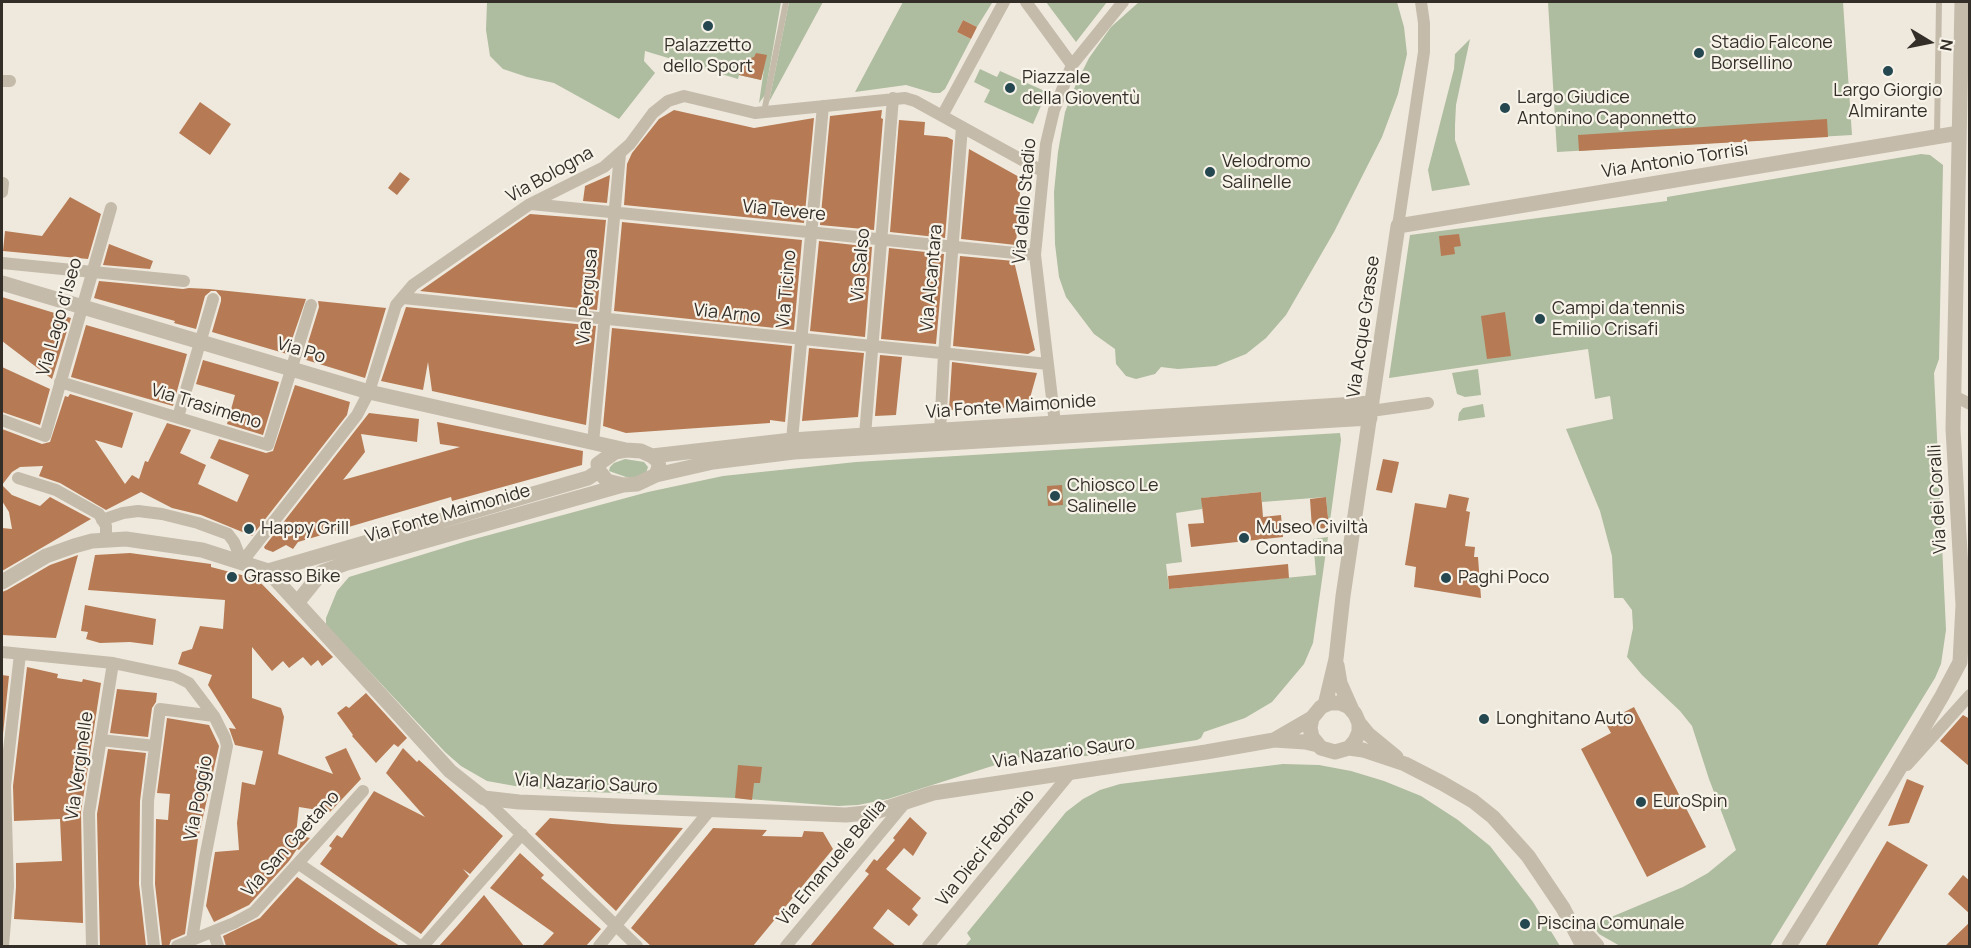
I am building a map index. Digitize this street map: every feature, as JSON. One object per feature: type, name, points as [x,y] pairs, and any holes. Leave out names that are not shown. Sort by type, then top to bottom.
[{"type":"street","points":[[942,116],[1002,2]]},
{"type":"street","points":[[1026,2],[1072,65]]},
{"type":"street","name":"Via dello Stadio","points":[[1056,430],[1035,255],[1042,171],[1054,110],[1072,65],[1123,2]]},
{"type":"street","name":"Via Acque Grasse","points":[[1336,659],[1341,607],[1424,52],[1421,2]]},
{"type":"street","name":"Via dei Coralli","points":[[1789,946],[1942,696],[1965,666],[1966,608],[1953,429],[1962,2]]},
{"type":"street","name":"Via Bologna","points":[[242,562],[357,415],[369,392],[396,305],[413,285],[530,204],[604,167],[630,144],[653,113],[668,101],[684,96],[755,113],[905,98],[915,101],[1042,171]]},
{"type":"street","name":"Via Salso","points":[[864,435],[893,99]]},
{"type":"street","name":"Via Ticino","points":[[792,440],[823,106]]},
{"type":"street","name":"Via Alcantara","points":[[940,432],[962,127]]},
{"type":"street","name":"Via Antonio Torrisi","points":[[1398,226],[1959,133]]},
{"type":"street","name":"Via Pergusa","points":[[593,443],[620,154]]},
{"type":"street","name":"Via Tevere","points":[[530,204],[1035,255]]},
{"type":"street","name":"Via Lago d'Iseo","points":[[2,420],[45,436],[111,208]]},
{"type":"street","points":[[2,263],[184,281]]},
{"type":"street","name":"Via Po","points":[[2,283],[369,392],[626,450]]},
{"type":"street","name":"Via Arno","points":[[403,298],[1048,364]]},
{"type":"street","points":[[178,417],[213,299]]},
{"type":"street","name":"Via Trasimeno","points":[[60,382],[268,445],[311,305]]},
{"type":"street","points":[[1954,396],[1970,404]]},
{"type":"street","name":"Via Fonte Maimonide","points":[[297,603],[322,572],[347,563],[623,484],[636,484],[656,475],[713,462],[794,452],[1056,430],[1371,411],[1428,403]]},
{"type":"street","name":"Via Fonte Maimonide","points":[[268,571],[588,478],[615,452],[626,450],[640,451],[652,456],[792,440],[864,435],[1056,430]]},
{"type":"street","points":[[593,443],[598,467],[607,481],[623,484]]},
{"type":"street","points":[[652,456],[658,461],[659,467],[656,475]]},
{"type":"street","points":[[18,478],[56,490],[99,514],[106,526],[106,540]]},
{"type":"street","points":[[102,520],[138,511],[198,523],[228,534],[242,562]]},
{"type":"street","points":[[2,582],[46,556],[74,546],[106,540],[139,540],[202,550],[268,571],[450,771],[484,798],[637,946]]},
{"type":"street","name":"Via Poggio","points":[[2,652],[113,663],[175,676],[189,684],[214,716],[227,746],[192,940]]},
{"type":"street","points":[[3,946],[8,886],[3,786],[20,654]]},
{"type":"street","points":[[1325,705],[1336,659]]},
{"type":"street","points":[[1336,659],[1341,683],[1356,716],[1368,734],[1405,764]]},
{"type":"street","name":"Via Verginelle","points":[[92,946],[89,813],[113,663]]},
{"type":"street","points":[[1892,781],[1970,695]]},
{"type":"street","points":[[1317,745],[1311,732],[1312,718],[1317,710],[1325,705],[1340,703],[1356,716],[1358,737],[1349,748]]},
{"type":"street","points":[[154,946],[147,884],[148,801],[160,709],[214,716]]},
{"type":"street","points":[[1274,740],[1312,718]]},
{"type":"street","points":[[101,740],[155,746]]},
{"type":"street","points":[[1274,740],[1305,742],[1335,752],[1349,748],[1363,750],[1405,764],[1473,801],[1493,817],[1528,855],[1563,908],[1583,946]]},
{"type":"street","name":"Via Nazario Sauro","points":[[484,798],[846,815],[875,812],[933,793],[1274,740]]},
{"type":"street","name":"Via Dieci Febbraio","points":[[928,946],[1072,771]]},
{"type":"street","name":"Via San Gaetano","points":[[177,946],[234,923],[254,912],[363,791]]},
{"type":"street","name":"Via Emanuele Bellia","points":[[786,946],[905,803]]},
{"type":"street","points":[[599,946],[710,810]]},
{"type":"street","points":[[298,864],[422,946],[522,834]]},
{"type":"street","points":[[1563,908],[1597,946]]},
{"type":"street","points":[[213,932],[218,946]]},
{"type":"lane","points":[[764,112],[786,2]]},
{"type":"lane","points":[[1938,137],[1939,2]]},
{"type":"green space","points":[[487,2],[781,2],[765,95],[759,103],[764,69],[761,80],[739,75],[738,79],[645,51],[644,61],[655,73],[619,119],[554,83],[503,69],[490,56],[486,30]]},
{"type":"green space","points":[[789,2],[823,2],[769,102]]},
{"type":"green space","points":[[903,2],[992,3],[977,27],[963,20],[957,32],[971,39],[945,89],[940,93],[906,85],[855,92]]},
{"type":"green space","points":[[1046,2],[1107,2],[1076,42]]},
{"type":"green space","name":"Velodromo Salinelle","points":[[1139,2],[1397,2],[1404,27],[1407,54],[1398,94],[1382,137],[1334,232],[1286,315],[1266,338],[1246,354],[1216,366],[1178,369],[1161,367],[1155,374],[1136,379],[1126,376],[1116,364],[1115,349],[1094,334],[1066,297],[1059,277],[1055,244],[1054,192],[1065,112],[1076,84],[1089,58],[1111,27]]},
{"type":"green space","name":"Stadio Falcone Borsellino","points":[[1548,2],[1843,2],[1852,135],[1557,152]]},
{"type":"green space","points":[[1470,39],[1456,105],[1455,140],[1470,185],[1432,191],[1428,170],[1454,69],[1455,54]]},
{"type":"green space","points":[[980,69],[997,77],[1000,71],[1047,92],[1033,124],[984,102],[990,90],[974,82]]},
{"type":"green space","points":[[1921,154],[1930,155],[1943,165],[1939,359],[1934,373],[1946,630],[1941,664],[1935,678],[1770,946],[1620,946],[1599,934],[1592,925],[1683,887],[1708,873],[1736,850],[1692,726],[1627,657],[1633,628],[1632,610],[1623,598],[1614,598],[1612,556],[1600,511],[1566,429],[1613,419],[1610,396],[1595,399],[1588,349],[1389,378],[1410,235],[1667,201],[1667,197]]},
{"type":"green space","points":[[1478,369],[1481,395],[1465,397],[1457,394],[1452,373]]},
{"type":"green space","points":[[1483,404],[1485,417],[1458,421],[1459,413],[1463,408]]},
{"type":"green space","points":[[1340,433],[1329,528],[1326,497],[1262,502],[1261,492],[1202,498],[1202,509],[1176,513],[1182,562],[1166,564],[1169,589],[1316,575],[1313,539],[1328,537],[1313,643],[1304,664],[1272,702],[1245,718],[1204,732],[1197,740],[1103,755],[1066,757],[1043,753],[1027,755],[888,799],[858,805],[838,806],[735,798],[568,791],[487,781],[461,766],[445,752],[326,625],[326,618],[337,591],[349,577],[467,541],[648,492],[723,476],[856,462]]},
{"type":"green space","points":[[625,459],[644,462],[648,467],[646,473],[638,477],[626,477],[609,471],[614,463]]},
{"type":"green space","points":[[1283,764],[1319,765],[1351,771],[1384,781],[1421,796],[1458,820],[1490,846],[1533,902],[1560,946],[965,946],[971,939],[967,933],[1066,812],[1083,799],[1100,790],[1120,784]]},
{"type":"building","points":[[963,20],[977,27],[971,39],[957,32]]},
{"type":"building","points":[[756,53],[767,55],[761,80],[739,75],[743,60],[754,57]]},
{"type":"building","points":[[200,102],[231,124],[210,155],[179,133]]},
{"type":"building","points":[[674,110],[754,128],[814,118],[804,223],[624,205],[627,164],[632,153],[659,119]]},
{"type":"building","points":[[882,110],[874,230],[820,225],[830,116]]},
{"type":"building","points":[[1827,119],[1828,137],[1579,151],[1578,135]]},
{"type":"building","points":[[899,120],[925,122],[924,135],[947,137],[953,140],[945,238],[890,232]]},
{"type":"building","points":[[969,149],[1021,178],[1016,245],[961,239]]},
{"type":"building","points":[[400,172],[410,179],[397,195],[388,188]]},
{"type":"building","points":[[610,175],[607,203],[583,201],[585,186]]},
{"type":"building","points":[[70,197],[101,214],[88,259],[3,251],[5,231],[42,236]]},
{"type":"building","points":[[530,214],[606,220],[597,310],[420,291]]},
{"type":"building","points":[[622,222],[802,240],[794,330],[614,311]]},
{"type":"building","points":[[1459,234],[1461,246],[1454,247],[1455,254],[1441,256],[1439,236]]},
{"type":"building","points":[[819,241],[872,247],[865,337],[810,331]]},
{"type":"building","points":[[109,244],[153,261],[150,269],[103,265]]},
{"type":"building","points":[[889,248],[944,254],[936,344],[881,339]]},
{"type":"building","points":[[960,256],[1014,261],[1035,350],[1028,354],[953,346]]},
{"type":"building","points":[[99,281],[183,289],[209,289],[306,299],[287,354],[212,332],[221,301],[216,291],[211,291],[205,296],[196,329],[94,298]]},
{"type":"building","points":[[2,297],[71,318],[52,379],[2,341]]},
{"type":"building","points":[[318,301],[386,308],[365,378],[303,359],[319,307]]},
{"type":"building","points":[[406,307],[596,326],[586,425],[432,391],[428,362],[423,390],[381,381]]},
{"type":"building","points":[[1505,312],[1511,356],[1487,359],[1481,316]]},
{"type":"building","points":[[86,325],[187,354],[173,406],[71,377]]},
{"type":"building","points":[[612,328],[792,346],[785,422],[770,420],[770,423],[626,433],[603,426]]},
{"type":"building","points":[[809,348],[864,353],[858,417],[802,421]]},
{"type":"building","points":[[880,355],[902,357],[896,415],[875,416]]},
{"type":"building","points":[[203,360],[279,382],[263,435],[227,424],[235,395],[196,384]]},
{"type":"building","points":[[952,362],[1037,373],[1030,398],[1022,407],[949,410]]},
{"type":"building","points":[[2,367],[50,389],[40,425],[2,412]]},
{"type":"building","points":[[295,385],[350,402],[347,415],[252,536],[201,515],[172,508],[141,492],[106,510],[60,483],[39,476],[43,466],[20,467],[12,472],[2,485],[2,429],[42,444],[50,442],[65,396],[68,397],[70,394],[133,413],[122,448],[95,440],[125,484],[132,475],[139,479],[145,461],[148,462],[167,423],[191,430],[180,453],[206,465],[198,484],[237,502],[249,475],[210,458],[219,439],[266,453],[273,451]]},
{"type":"building","points":[[369,413],[419,419],[417,442],[361,434],[365,452],[343,480],[460,447],[440,444],[437,422],[583,451],[582,465],[452,501],[451,497],[298,542],[293,549],[286,545],[273,552],[265,549],[264,547]]},
{"type":"building","points":[[1383,459],[1399,462],[1392,493],[1376,490]]},
{"type":"building","points":[[2,485],[12,495],[40,506],[50,497],[91,519],[2,571],[2,528],[12,529],[9,512],[2,501]]},
{"type":"building","name":"Chiosco Le Salinelle","points":[[1062,485],[1063,505],[1048,506],[1047,486]]},
{"type":"building","points":[[1261,492],[1263,517],[1281,515],[1283,537],[1191,547],[1188,524],[1204,523],[1201,498]]},
{"type":"building","points":[[1449,494],[1469,498],[1466,511],[1470,512],[1465,546],[1475,547],[1474,557],[1478,557],[1481,598],[1414,587],[1416,567],[1405,565],[1415,503],[1446,508]]},
{"type":"building","points":[[1326,497],[1329,528],[1312,529],[1310,499]]},
{"type":"building","points":[[130,553],[211,564],[211,567],[257,579],[333,657],[322,666],[318,660],[311,666],[303,657],[289,668],[283,661],[272,671],[252,647],[252,698],[281,708],[284,717],[278,754],[333,774],[325,757],[346,748],[361,779],[330,812],[299,807],[296,834],[310,838],[299,850],[297,849],[249,905],[214,922],[206,906],[215,852],[239,850],[237,823],[242,782],[255,785],[263,751],[235,745],[229,728],[236,729],[208,685],[212,675],[178,664],[182,652],[192,649],[200,626],[223,629],[225,600],[88,590],[95,555]]},
{"type":"building","points":[[78,555],[56,638],[2,635],[2,592],[50,565]]},
{"type":"building","points":[[1288,564],[1289,578],[1169,589],[1168,576]]},
{"type":"building","points":[[85,605],[156,619],[153,645],[130,642],[100,643],[86,639],[88,632],[81,631]]},
{"type":"building","points":[[27,667],[58,674],[57,678],[82,682],[83,679],[101,683],[81,812],[83,923],[14,919],[16,863],[62,861],[60,819],[14,821],[13,786]]},
{"type":"building","points":[[2,675],[9,676],[2,744]]},
{"type":"building","points":[[117,689],[157,693],[156,702],[152,708],[148,737],[110,733]]},
{"type":"building","points":[[366,693],[407,738],[398,747],[394,744],[376,763],[352,736],[337,713],[346,706],[349,708]]},
{"type":"building","points":[[1634,707],[1706,847],[1647,877],[1581,749],[1611,733],[1605,722]]},
{"type":"building","points":[[1963,715],[1970,719],[1970,767],[1940,741]]},
{"type":"building","points":[[167,718],[209,725],[219,746],[198,839],[185,934],[171,940],[169,946],[162,946],[155,884],[156,819],[168,820],[170,794],[157,793]]},
{"type":"building","points":[[403,748],[503,836],[470,874],[463,869],[469,876],[421,934],[320,864],[332,848],[329,846],[337,835],[342,838],[374,791],[425,817],[386,773]]},
{"type":"building","points":[[108,749],[146,753],[140,801],[139,884],[146,946],[100,946],[97,814]]},
{"type":"building","points":[[738,765],[762,767],[760,783],[754,783],[752,800],[735,798]]},
{"type":"building","points":[[1907,779],[1924,786],[1909,823],[1888,826]]},
{"type":"building","points":[[910,817],[927,833],[913,856],[904,848],[886,869],[921,898],[912,909],[918,915],[909,926],[888,909],[873,928],[896,946],[810,946],[869,874],[865,871],[874,859],[877,861],[895,840],[893,838]]},
{"type":"building","points":[[550,818],[683,828],[616,911],[535,834]]},
{"type":"building","points":[[713,828],[767,830],[762,836],[802,837],[804,831],[823,832],[833,849],[753,946],[651,946],[631,928]]},
{"type":"building","points":[[1887,841],[1928,865],[1877,946],[1825,946]]},
{"type":"building","points":[[520,853],[544,875],[541,878],[601,929],[586,946],[542,946],[554,933],[490,888]]},
{"type":"building","points":[[1963,875],[1970,881],[1970,914],[1948,894]]},
{"type":"building","points":[[297,877],[400,946],[226,946],[223,936],[260,918]]},
{"type":"building","points":[[484,895],[524,946],[439,946],[458,925]]},
{"type":"building","points":[[1970,922],[1970,946],[1945,946]]},
{"type":"place","name":"Palazzetto dello Sport","points":[[708,26]]},
{"type":"place","name":"Stadio Falcone Borsellino","points":[[1699,53]]},
{"type":"place","name":"Largo Giorgio Almirante","points":[[1888,71]]},
{"type":"place","name":"Piazzale della Gioventù","points":[[1010,88]]},
{"type":"place","name":"Largo Giudice Antonino Caponnetto","points":[[1505,108]]},
{"type":"place","name":"Velodromo Salinelle","points":[[1210,172]]},
{"type":"place","name":"Campi da tennis Emilio Crisafi","points":[[1540,319]]},
{"type":"place","name":"Chiosco Le Salinelle","points":[[1055,496]]},
{"type":"place","name":"Happy Grill","points":[[249,529]]},
{"type":"place","name":"Museo Civiltà Contadina","points":[[1244,538]]},
{"type":"place","name":"Grasso Bike","points":[[232,577]]},
{"type":"place","name":"Paghi Poco","points":[[1446,578]]},
{"type":"place","name":"Longhitano Auto","points":[[1484,719]]},
{"type":"place","name":"EuroSpin","points":[[1641,802]]},
{"type":"place","name":"Piscina Comunale","points":[[1525,924]]}]
